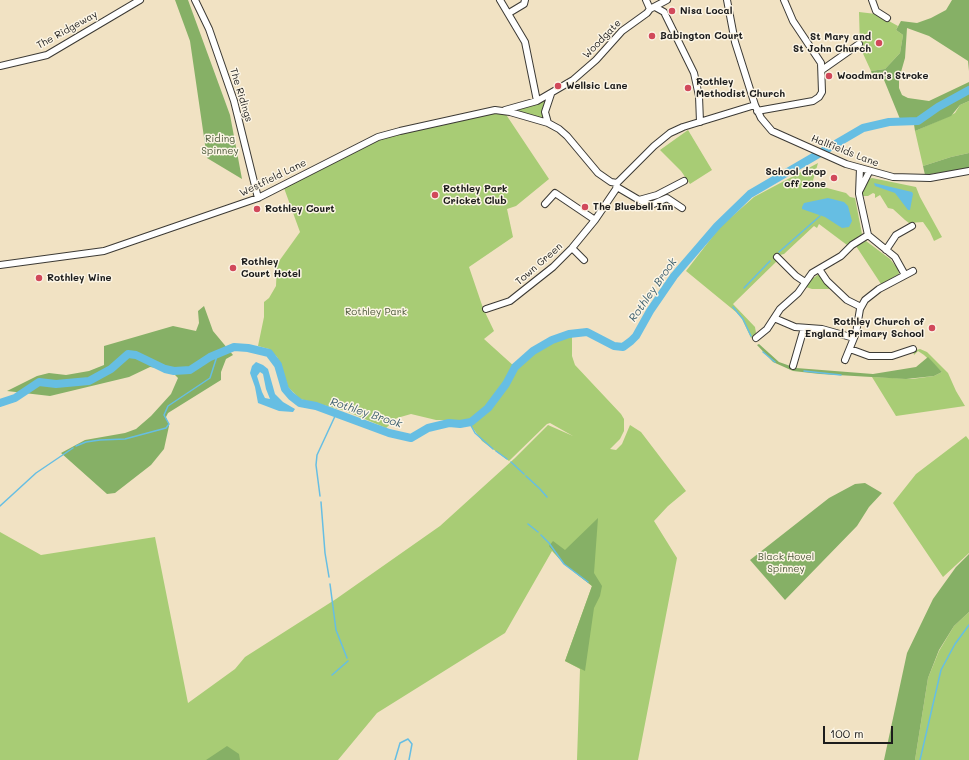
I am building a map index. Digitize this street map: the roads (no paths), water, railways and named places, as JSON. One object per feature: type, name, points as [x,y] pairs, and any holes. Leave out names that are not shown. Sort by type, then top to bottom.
[{"type":"street","name":"The Ridgeway","points":[[0,66],[47,55],[140,0]]},
{"type":"street","name":"The Ridings","points":[[195,0],[209,29],[234,101],[258,198]]},
{"type":"street","points":[[500,0],[509,13],[524,42],[537,101]]},
{"type":"street","points":[[509,13],[524,4],[525,0]]},
{"type":"street","points":[[646,0],[652,8],[664,12],[694,73],[699,96],[700,122]]},
{"type":"street","name":"Woodgate","points":[[504,110],[537,101],[551,94],[580,74],[618,34],[652,8],[667,0]]},
{"type":"street","name":"Hallfields Lane","points":[[727,0],[737,46],[756,108],[765,124],[772,131],[869,172],[893,177],[912,179],[969,171]]},
{"type":"street","points":[[784,0],[793,21],[819,60],[822,70],[859,44]]},
{"type":"street","points":[[872,0],[876,11],[887,18]]},
{"type":"street","name":"Town Green","points":[[486,309],[510,301],[531,286],[572,248],[595,220],[617,185],[654,146],[667,135],[683,127],[756,108],[817,99],[822,89],[822,70]]},
{"type":"street","points":[[548,123],[545,112],[551,94]]},
{"type":"street","name":"Westfield Lane","points":[[0,265],[104,252],[258,198],[378,137],[457,118],[495,110],[504,110]]},
{"type":"street","points":[[504,110],[548,123],[567,136],[598,174],[639,200],[652,205],[667,198],[680,206]]},
{"type":"street","points":[[860,168],[858,192],[868,235],[897,259],[905,275]]},
{"type":"street","points":[[858,192],[869,172]]},
{"type":"street","points":[[639,200],[657,195],[684,181]]},
{"type":"street","points":[[545,204],[555,193],[595,220]]},
{"type":"street","points":[[886,250],[896,235],[908,226]]},
{"type":"street","points":[[756,338],[760,331],[774,318],[782,307],[795,296],[812,273],[841,256],[852,245],[868,235]]},
{"type":"street","points":[[572,248],[584,260]]},
{"type":"street","points":[[780,258],[796,276],[805,282]]},
{"type":"street","points":[[819,269],[827,281],[847,300],[861,307]]},
{"type":"street","points":[[845,360],[854,338],[861,307],[871,294],[913,271]]},
{"type":"street","points":[[774,318],[790,326],[822,329],[854,338]]},
{"type":"street","points":[[793,362],[804,328]]},
{"type":"street","points":[[850,349],[869,356],[892,356],[905,348],[913,349]]},
{"type":"water","points":[[874,183],[912,192],[913,194],[910,210],[908,210],[895,193],[875,186]]},
{"type":"water","points":[[828,198],[844,202],[848,206],[852,221],[849,227],[842,228],[825,217],[802,209],[804,203]]},
{"type":"water","points":[[256,362],[268,369],[275,394],[283,402],[295,409],[293,412],[279,411],[258,403],[255,387],[250,373],[252,366]],"holes":[[[260,372],[263,374],[266,389],[270,399],[265,398],[257,376]]]},
{"type":"waterway","name":"Rothley Brook","points":[[0,403],[15,398],[39,382],[56,384],[89,381],[111,369],[128,354],[136,355],[165,369],[174,371],[190,370],[210,357],[234,347],[248,348],[269,353],[278,365],[285,389],[300,403],[316,406],[389,433],[411,438],[428,428],[449,423],[460,424],[471,422],[488,408],[506,384],[515,367],[533,351],[552,340],[569,334],[587,332],[614,346],[623,347],[631,341],[636,336],[650,311],[674,276],[717,226],[750,194],[863,128],[889,122],[918,121],[938,107],[969,90]]},
{"type":"waterway","points":[[779,252],[820,216]]},
{"type":"waterway","points":[[744,288],[770,261]]},
{"type":"waterway","points":[[733,307],[743,319],[751,336]]},
{"type":"waterway","points":[[763,352],[775,362]]},
{"type":"waterway","points":[[76,446],[86,442],[125,439],[166,428],[169,424],[164,415],[168,406],[210,378],[218,353]]},
{"type":"waterway","points":[[804,371],[841,375]]},
{"type":"waterway","points":[[320,496],[316,465],[317,455],[336,414]]},
{"type":"waterway","points":[[469,422],[475,433],[493,449]]},
{"type":"waterway","points":[[0,506],[36,473],[73,448]]},
{"type":"waterway","points":[[496,451],[507,459]]},
{"type":"waterway","points":[[511,462],[524,474]]},
{"type":"waterway","points":[[526,476],[539,488]]},
{"type":"waterway","points":[[540,489],[547,497]]},
{"type":"waterway","points":[[321,502],[325,553],[329,577]]},
{"type":"waterway","points":[[528,524],[538,532]]},
{"type":"waterway","points":[[541,535],[549,543],[564,564],[588,582]]},
{"type":"waterway","points":[[330,584],[336,630],[347,658]]},
{"type":"waterway","points":[[920,760],[941,670],[955,644],[969,625]]},
{"type":"waterway","points":[[332,675],[348,661]]},
{"type":"waterway","points":[[395,760],[400,743],[408,739],[412,744],[409,760]]},
{"type":"place","name":"Nisa Local","points":[[672,11]]},
{"type":"place","name":"Babington Court","points":[[652,36]]},
{"type":"place","name":"St Mary and St John Church","points":[[879,43]]},
{"type":"place","name":"Woodman's Stroke","points":[[829,76]]},
{"type":"place","name":"Wellsic Lane","points":[[558,86]]},
{"type":"place","name":"Rothley Methodist Church","points":[[688,88]]},
{"type":"place","name":"School drop off zone","points":[[834,178]]},
{"type":"place","name":"Rothley Park Cricket Club","points":[[435,195]]},
{"type":"place","name":"The Bluebell Inn","points":[[585,207]]},
{"type":"place","name":"Rothley Court","points":[[257,209]]},
{"type":"place","name":"Rothley Court Hotel","points":[[233,268]]},
{"type":"place","name":"Rothley Wine","points":[[39,278]]},
{"type":"place","name":"Rothley Church of England Primary School","points":[[932,328]]},
{"type":"park label","name":"Riding Spinney","points":[[220,144]]},
{"type":"park label","name":"Rothley Park","points":[[376,312]]},
{"type":"park label","name":"Black Hovel Spinney","points":[[786,562]]}]
